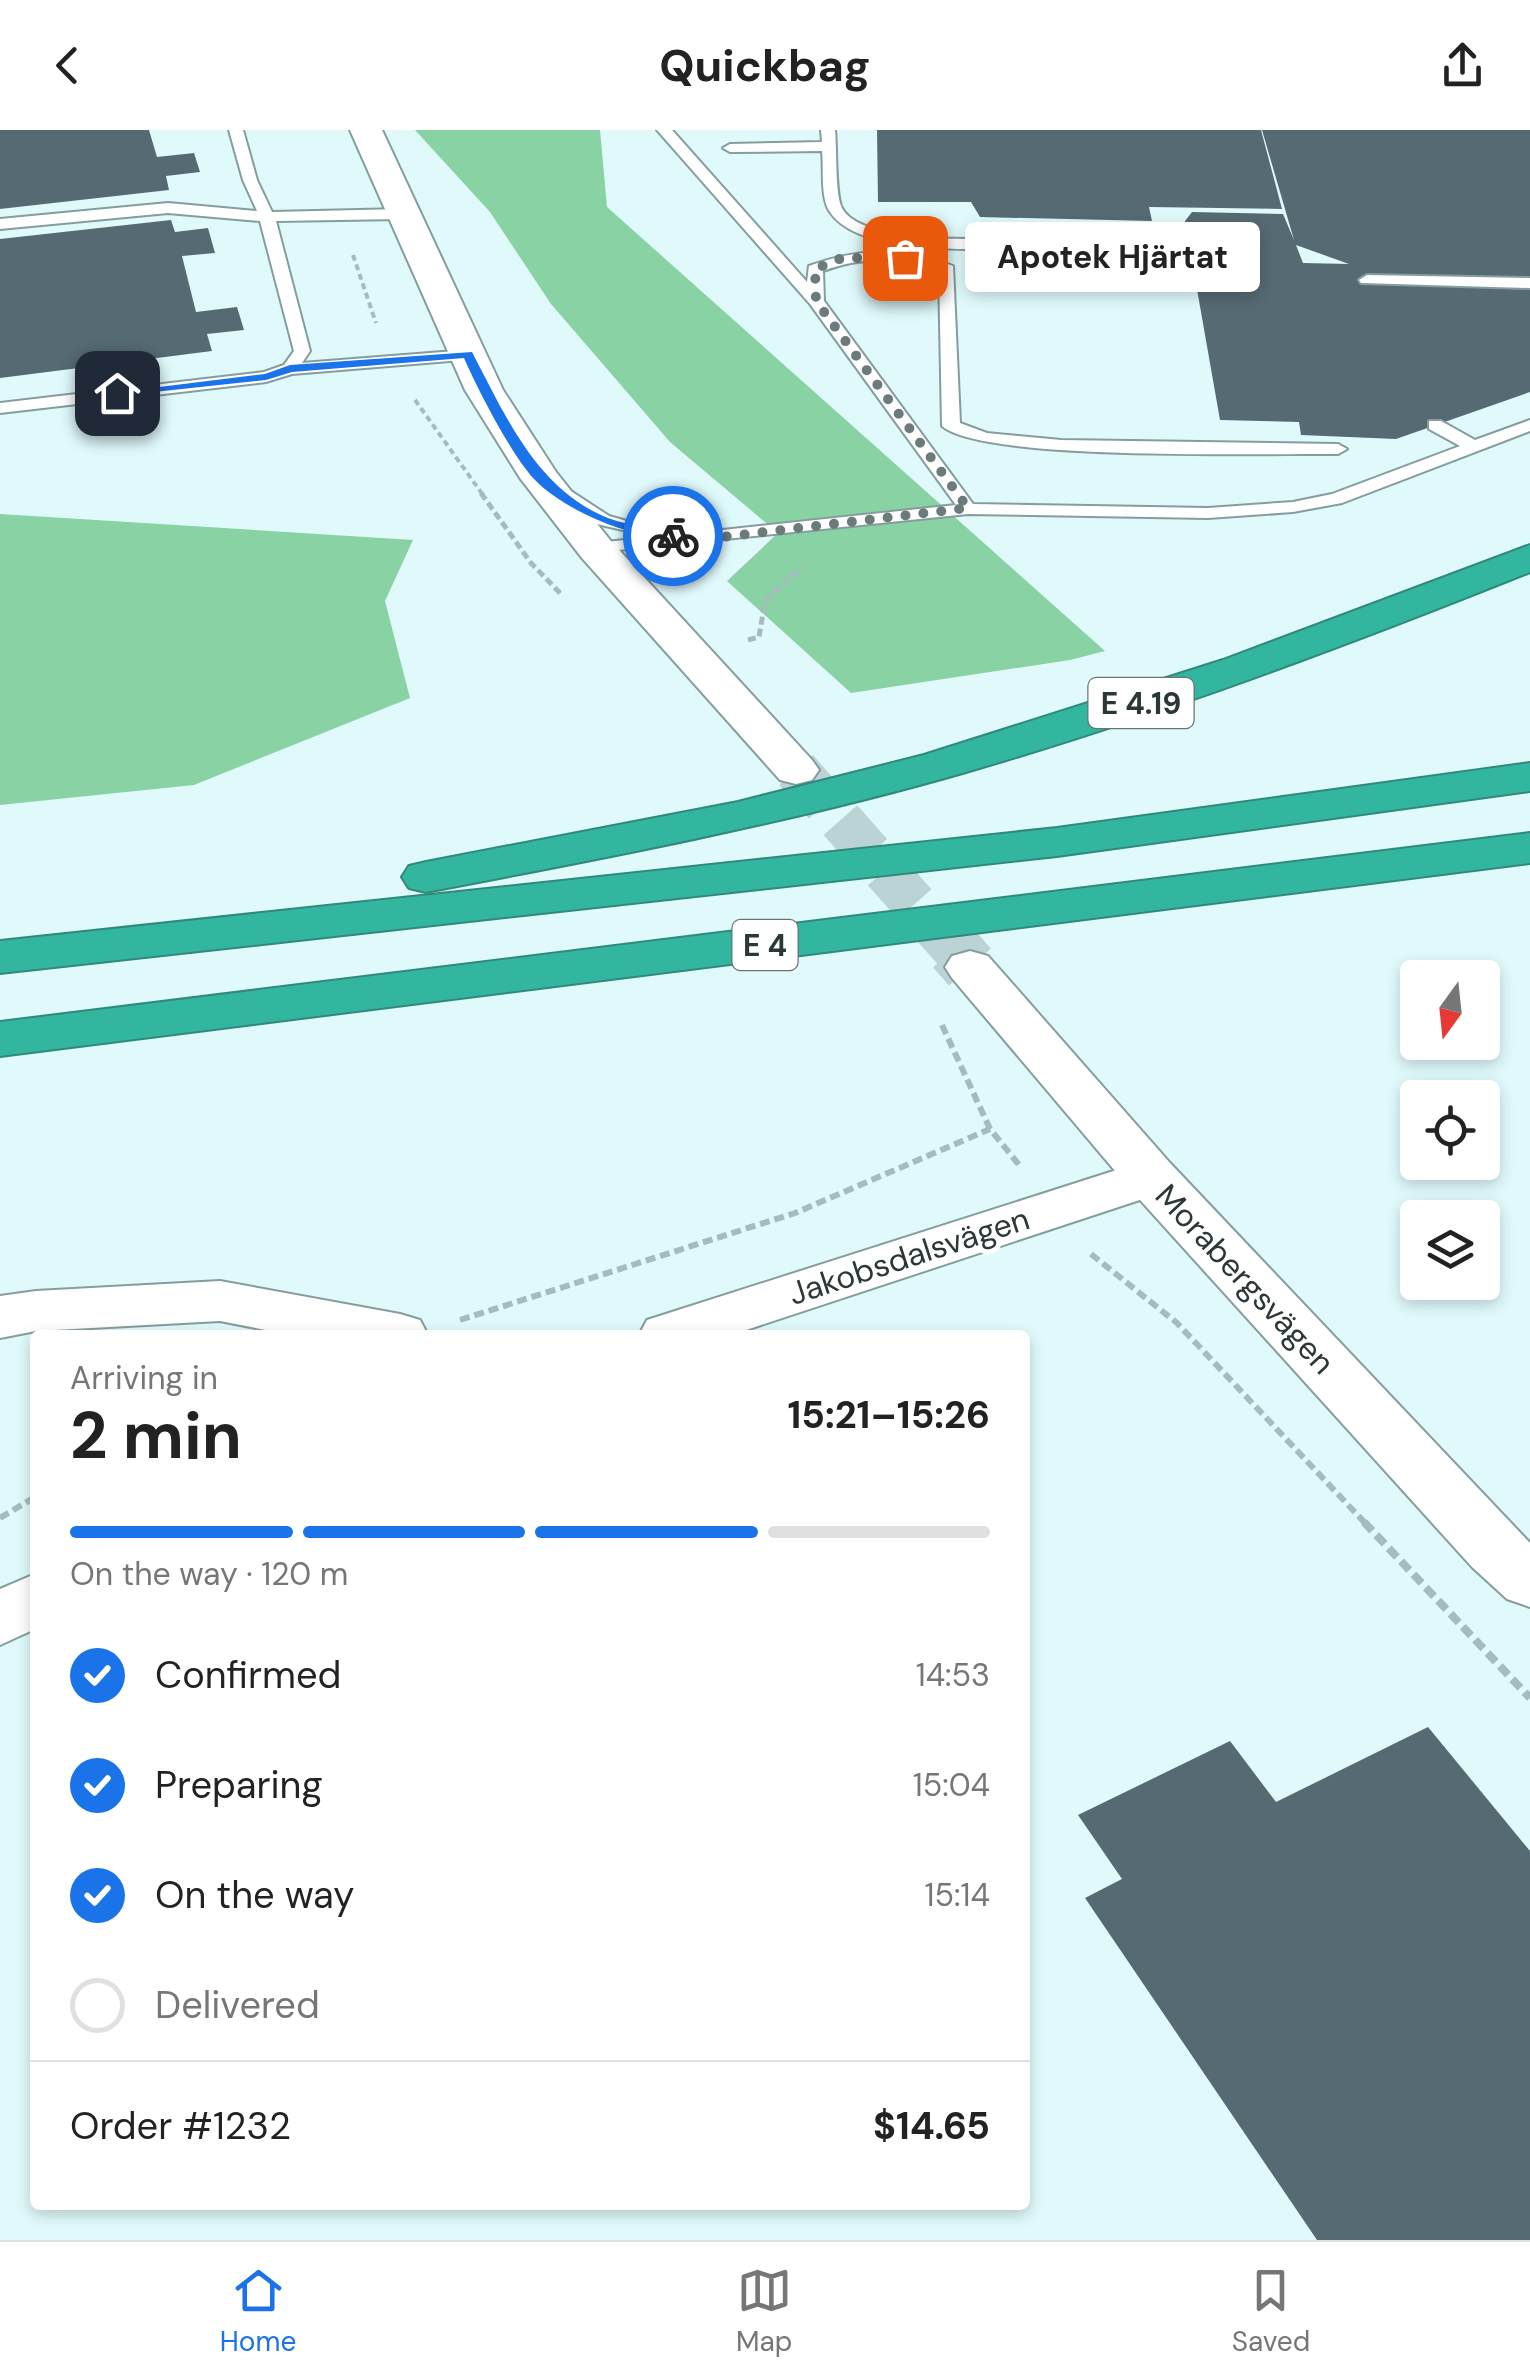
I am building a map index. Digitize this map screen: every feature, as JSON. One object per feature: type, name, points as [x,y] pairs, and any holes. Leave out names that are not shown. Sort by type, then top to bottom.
[{"type":"highway","name":"E 4.19","points":[[60,950],[741,816],[964,757],[1210,680],[1530,557]]},
{"type":"highway","name":"E 4","points":[[0,956],[1057,842],[1530,777]]},
{"type":"highway","name":"E 4","points":[[0,1040],[1530,848]]},
{"type":"street","points":[[366,130],[484,390],[540,478],[596,549],[796,770]]},
{"type":"street","name":"Morabergsvägen","points":[[970,967],[1151,1177],[1494,1548],[1530,1581]]},
{"type":"street","name":"Jakobsdalsvägen","points":[[681,1330],[1151,1177]]},
{"type":"street","points":[[0,1316],[220,1300],[425,1329]]},
{"type":"street","points":[[0,1619],[30,1601]]},
{"type":"lane","points":[[236,130],[266,218],[302,350],[290,368]]},
{"type":"lane","points":[[664,130],[816,301],[968,508]]},
{"type":"lane","points":[[730,148],[829,138],[834,208],[839,220],[851,228],[900,238],[1041,243]]},
{"type":"lane","points":[[0,224],[168,208],[266,218],[402,214]]},
{"type":"lane","points":[[816,301],[815,269],[842,258],[880,256],[930,261],[947,269],[950,426],[984,438],[1080,445],[1338,449]]},
{"type":"lane","points":[[1367,280],[1530,283]]},
{"type":"lane","points":[[0,408],[266,377],[290,368],[468,355]]},
{"type":"lane","points":[[596,549],[968,508],[1208,512],[1293,507],[1336,500],[1530,425]]},
{"type":"lane","points":[[1436,426],[1474,446]]},
{"type":"lane","points":[[540,478],[603,520],[657,534],[706,539]]},
{"type":"path","points":[[1146,245],[1165,225],[1206,226],[1247,248]]},
{"type":"path","points":[[937,1016],[990,1130],[1093,1257],[1177,1324],[1530,1698]]},
{"type":"path","points":[[425,1329],[794,1213],[990,1130]]},
{"type":"path","points":[[0,1518],[30,1499]]},
{"type":"green space","points":[[415,130],[600,130],[607,207],[1105,651],[1070,660],[851,693],[727,581],[778,533],[670,442],[551,304],[490,212]]},
{"type":"green space","points":[[0,514],[413,540],[385,601],[410,698],[194,785],[0,805]]},
{"type":"building","points":[[0,130],[149,130],[157,157],[194,153],[200,172],[166,176],[169,190],[0,209]]},
{"type":"building","points":[[877,130],[1261,130],[1282,209],[1149,207],[1152,221],[980,217],[971,202],[878,202]]},
{"type":"building","points":[[1262,130],[1530,130],[1530,392],[1396,439],[1301,435],[1299,422],[1220,420],[1185,221],[1192,212],[1283,214],[1294,240]],"holes":[[[1296,245],[1349,264],[1303,263]]]},
{"type":"building","points":[[171,220],[175,232],[208,228],[215,253],[182,256],[196,312],[237,307],[244,330],[207,334],[212,351],[0,378],[0,239]]},
{"type":"building","points":[[1428,1727],[1530,1851],[1530,2240],[1317,2240],[1085,1898],[1122,1879],[1078,1815],[1230,1741],[1276,1802]]},
{"type":"tunnel","points":[[796,770],[957,952]]},
{"type":"tunnel","points":[[954,949],[970,967]]},
{"type":"way so far","points":[[673,536],[706,539],[968,508],[816,301],[815,269],[842,258],[905,258]]},
{"type":"place","name":"Apotek Hjärtat","points":[[905,258]]},
{"type":"route","points":[[117,393],[266,377],[290,368],[468,355],[484,390],[540,478],[603,520],[673,536]]}]
